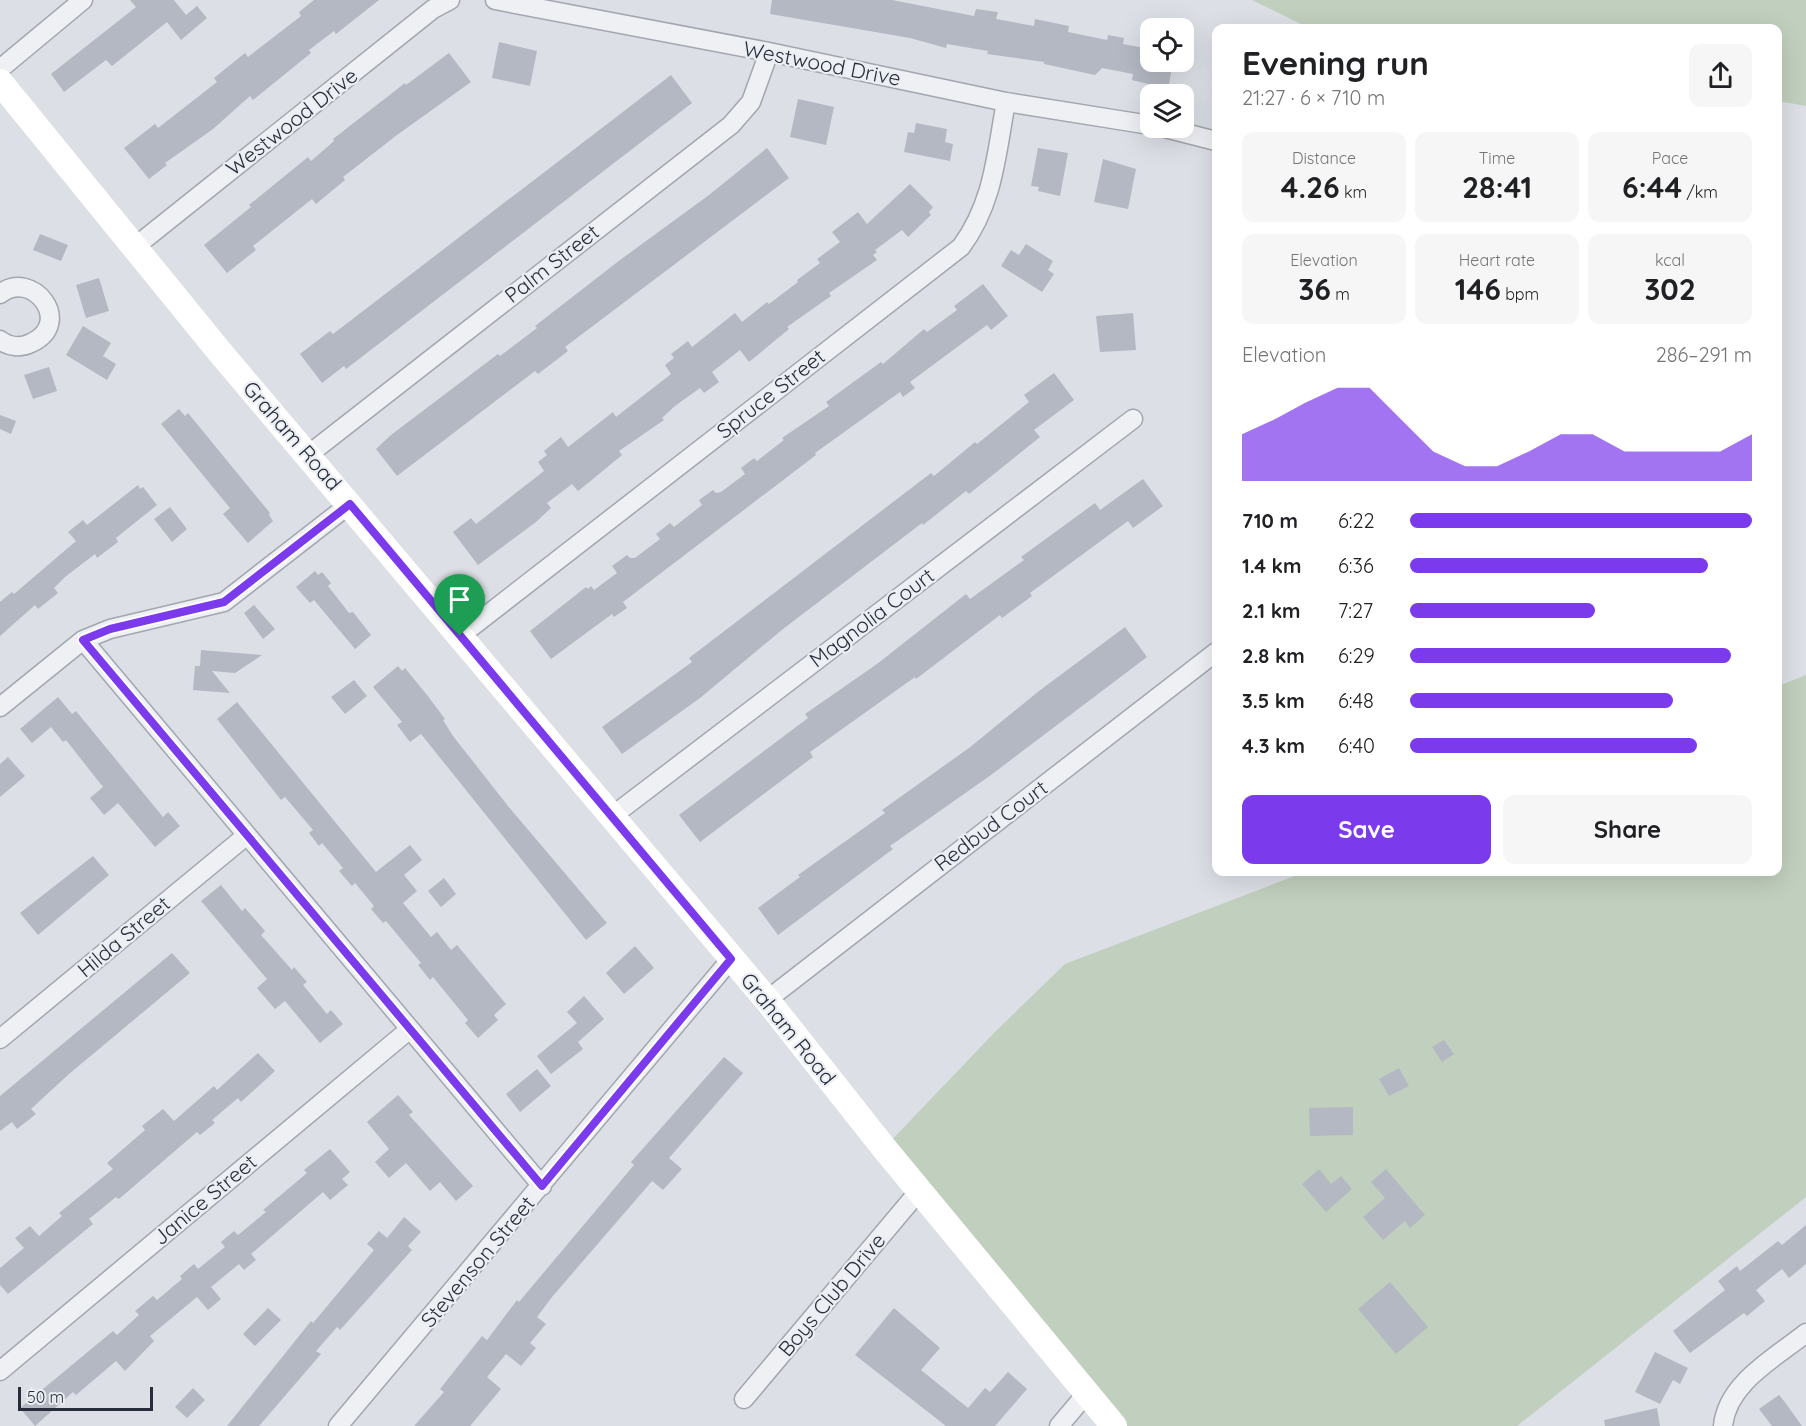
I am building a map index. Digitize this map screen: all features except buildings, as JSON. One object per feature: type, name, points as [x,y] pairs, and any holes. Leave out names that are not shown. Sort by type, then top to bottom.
[{"type":"main road","name":"Graham Road","points":[[0,82],[136,246],[219,351],[766,1000],[919,1191],[1114,1426]]},
{"type":"street","points":[[0,69],[83,0]]},
{"type":"street","name":"Westwood Drive","points":[[136,246],[433,9],[450,0]]},
{"type":"street","name":"Westwood Drive","points":[[495,0],[769,52],[1006,102],[1140,123]]},
{"type":"street","name":"Palm Street","points":[[308,455],[731,125],[752,102],[769,52]]},
{"type":"street","name":"Spruce Street","points":[[460,636],[961,247],[976,227],[987,204],[1006,102]]},
{"type":"street","points":[[1194,135],[1212,140]]},
{"type":"street","points":[[0,294],[16,288],[25,288],[37,293],[46,302],[51,314],[48,327],[37,340],[17,346],[0,340]]},
{"type":"street","name":"Magnolia Court","points":[[610,817],[1133,419]]},
{"type":"street","points":[[0,707],[83,640],[110,629],[224,602],[350,504]]},
{"type":"street","points":[[83,640],[542,1186]]},
{"type":"street","name":"Redbud Court","points":[[766,1000],[1212,655]]},
{"type":"street","name":"Hilda Street","points":[[0,1039],[247,836]]},
{"type":"street","name":"Stevenson Street","points":[[338,1426],[731,959]]},
{"type":"street","name":"Janice Street","points":[[0,1371],[410,1029]]},
{"type":"street","name":"Boys Club Drive","points":[[744,1398],[919,1191]]},
{"type":"street","points":[[1723,1426],[1724,1412],[1733,1395],[1806,1333]]},
{"type":"street","points":[[1059,1426],[1086,1394]]},
{"type":"green space","points":[[1252,0],[1806,0],[1806,106],[1782,102],[1782,24],[1301,24]]},
{"type":"green space","points":[[1806,675],[1806,1197],[1517,1426],[1115,1426],[884,1148],[995,1032],[1065,964],[1295,876],[1782,876],[1782,684]]},
{"type":"route","points":[[350,504],[460,636],[731,959],[542,1186],[83,640],[110,629],[165,618],[224,602],[236,595],[350,504]]}]
